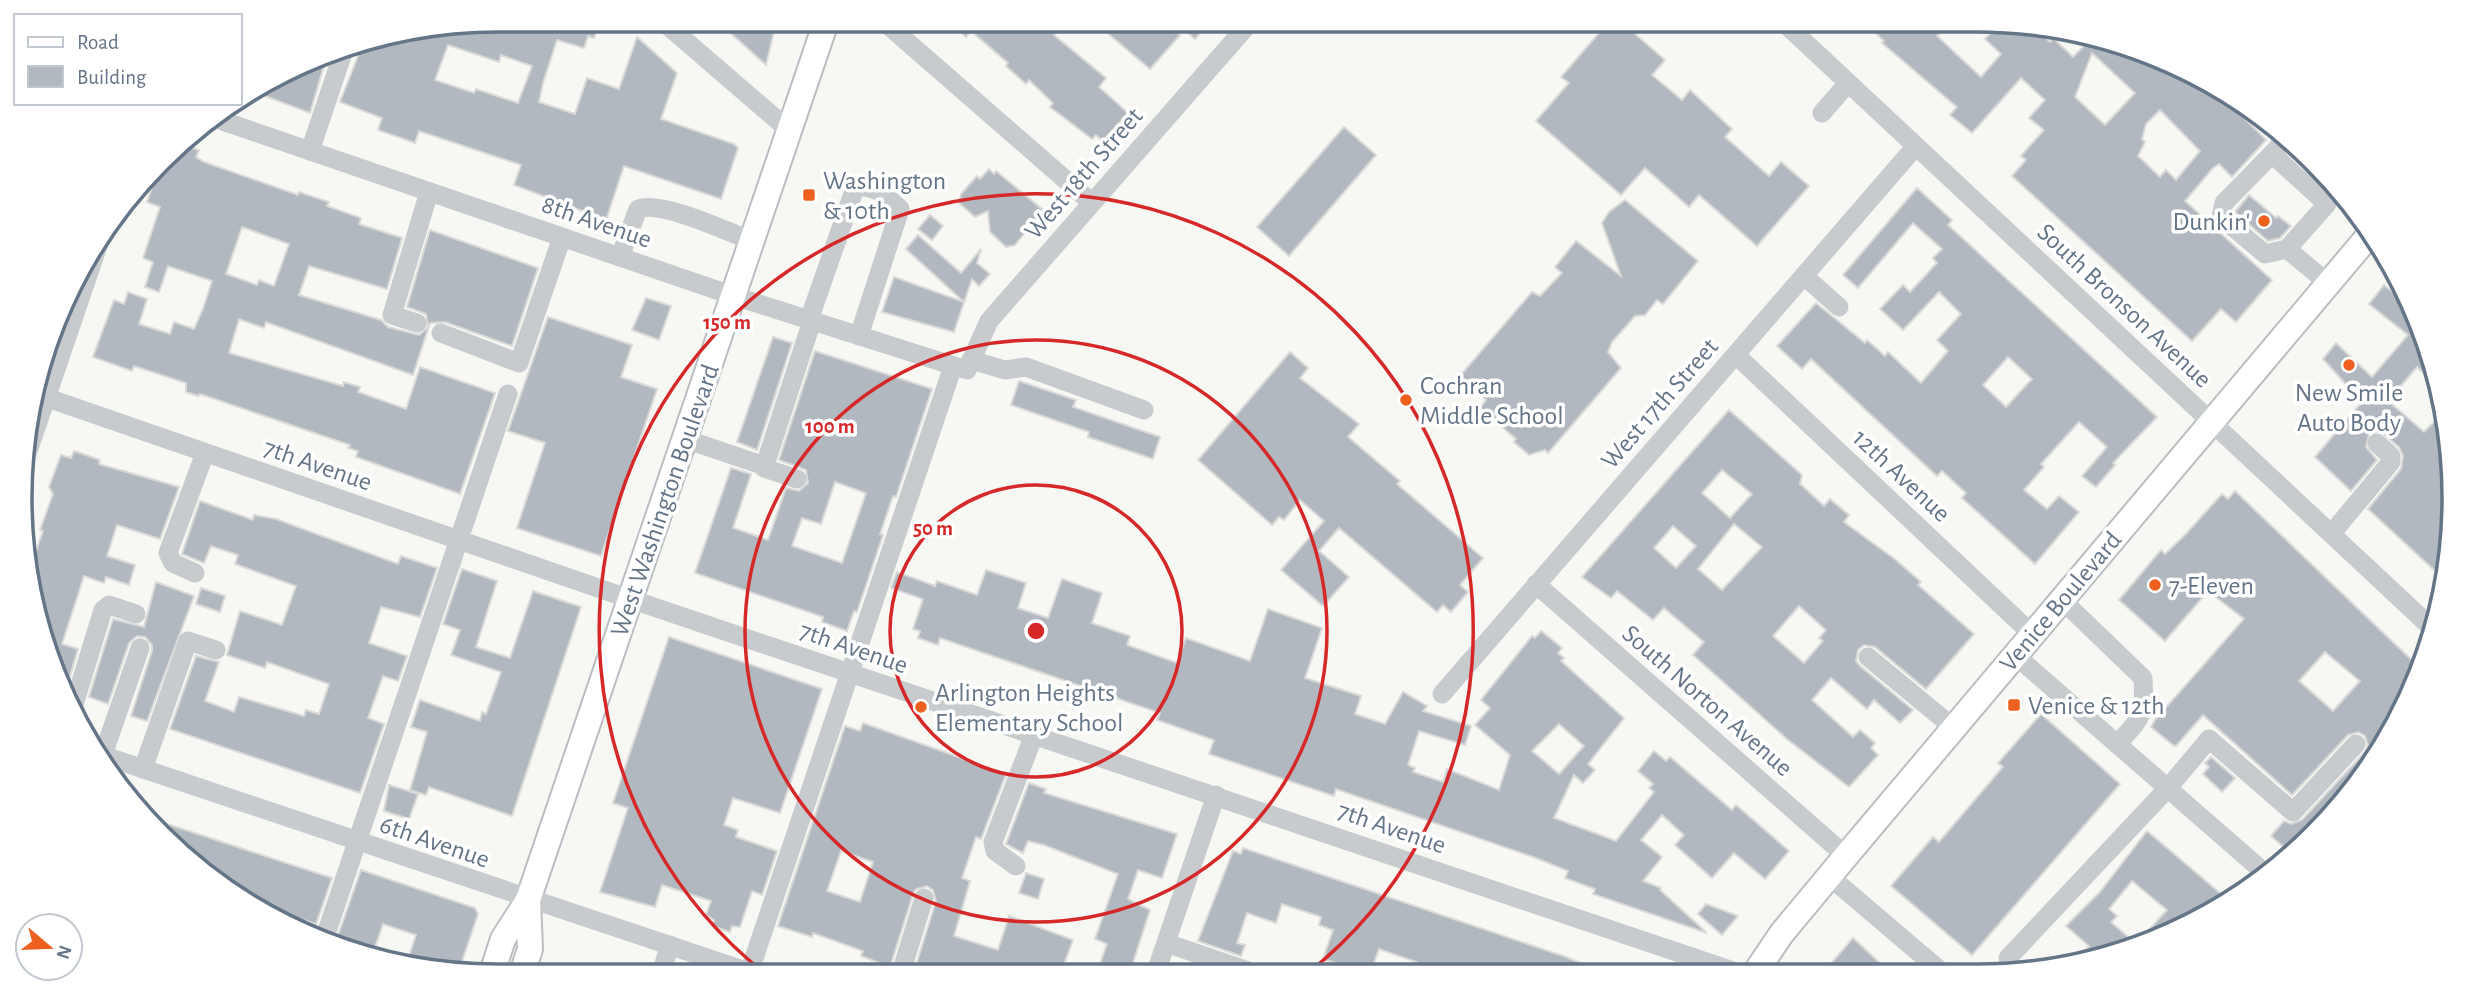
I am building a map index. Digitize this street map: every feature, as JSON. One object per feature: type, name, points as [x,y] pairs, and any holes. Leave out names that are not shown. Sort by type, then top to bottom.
[{"type":"main road","name":"West Washington Boulevard","points":[[495,964],[503,939],[528,900],[823,32]]},
{"type":"main road","name":"Venice Boulevard","points":[[1761,964],[1782,933],[1829,876],[2364,241]]},
{"type":"main road","name":"West Washington Boulevard","points":[[525,964],[530,949],[528,900]]},
{"type":"street","points":[[675,32],[789,131]]},
{"type":"street","points":[[896,32],[1091,202]]},
{"type":"street","name":"West 18th Street","points":[[756,964],[851,673],[964,365],[989,321],[1241,32]]},
{"type":"street","name":"South Bronson Avenue","points":[[1794,32],[2425,622]]},
{"type":"street","points":[[310,151],[341,59]]},
{"type":"street","points":[[1822,113],[1848,83]]},
{"type":"street","name":"8th Avenue","points":[[223,121],[811,321],[964,365],[1004,370],[1026,367],[1144,411]]},
{"type":"street","points":[[2272,154],[2328,204],[2287,248],[2265,254],[2221,217],[2224,203],[2280,145]]},
{"type":"street","name":"West 17th Street","points":[[1442,694],[1916,146]]},
{"type":"street","points":[[765,466],[829,261],[855,188],[863,186],[880,191],[900,209],[859,336]]},
{"type":"street","points":[[417,323],[392,316],[429,192]]},
{"type":"street","points":[[620,257],[638,209],[643,207],[667,211],[752,241]]},
{"type":"street","points":[[441,333],[519,363],[562,237]]},
{"type":"street","points":[[2287,248],[2329,285]]},
{"type":"street","points":[[1804,276],[1839,307]]},
{"type":"street","points":[[47,379],[80,293]]},
{"type":"street","name":"12th Avenue","points":[[1735,355],[2032,634]]},
{"type":"street","points":[[327,932],[508,394]]},
{"type":"street","name":"7th Avenue","points":[[42,397],[630,599],[1712,964]]},
{"type":"street","points":[[685,439],[797,479]]},
{"type":"street","points":[[2332,533],[2391,462],[2391,456],[2377,443]]},
{"type":"street","points":[[195,573],[173,563],[168,553],[205,453]]},
{"type":"street","name":"South Norton Avenue","points":[[1536,583],[1846,856]]},
{"type":"street","points":[[2061,599],[2143,678],[2146,705],[2140,719],[2117,744]]},
{"type":"street","points":[[76,697],[103,610],[109,605],[136,614]]},
{"type":"street","points":[[143,769],[188,641],[216,650]]},
{"type":"street","points":[[102,744],[140,648]]},
{"type":"street","points":[[2015,655],[2259,868]]},
{"type":"street","points":[[1868,657],[1954,728]]},
{"type":"street","points":[[1016,866],[995,851],[993,842],[1034,735]]},
{"type":"street","points":[[2008,958],[2168,788],[2209,739],[2293,813],[2356,744]]},
{"type":"street","name":"6th Avenue","points":[[111,758],[722,964]]},
{"type":"street","points":[[1159,964],[1216,796]]},
{"type":"street","points":[[1829,876],[1932,964]]},
{"type":"street","points":[[904,964],[924,898]]},
{"type":"street","points":[[1166,943],[1228,964]]},
{"type":"street","points":[[664,964],[670,945]]},
{"type":"building","points":[[467,32],[596,32],[594,38],[588,36],[584,48],[557,40],[539,102],[575,114],[587,78],[619,89],[637,37],[677,73],[661,119],[734,144],[738,148],[721,199],[624,166],[606,220],[514,185],[521,165],[419,131],[415,143],[378,130],[382,118],[340,102],[360,52],[377,47]],"holes":[[[448,45],[499,62],[501,55],[532,66],[518,103],[476,89],[474,93],[435,80]]]},
{"type":"building","points":[[729,32],[774,32],[766,65]]},
{"type":"building","points":[[972,32],[1056,32],[1054,35],[1106,78],[1099,87],[1128,113],[1103,141],[1096,135],[1092,139],[1050,107],[1053,103],[1029,80],[1026,84],[1006,66],[1008,63]]},
{"type":"building","points":[[1106,32],[1177,32],[1180,35],[1150,69]]},
{"type":"building","points":[[1187,32],[1201,32],[1195,39]]},
{"type":"building","points":[[1600,32],[1633,32],[1665,60],[1652,75],[1682,100],[1690,90],[1732,129],[1725,137],[1769,176],[1781,162],[1809,186],[1757,246],[1699,195],[1689,207],[1645,168],[1621,195],[1536,121],[1569,83],[1561,77]]},
{"type":"building","points":[[1875,32],[1940,32],[1937,36],[1981,77],[2001,54],[1985,39],[1992,32],[2036,35],[2044,36],[2050,42],[2053,38],[2073,57],[2084,44],[2125,56],[2208,94],[2241,115],[2266,140],[2232,177],[2219,164],[2213,168],[2185,201],[2272,280],[2236,322],[2221,309],[2192,341],[2012,176],[2026,160],[2021,156],[2044,130],[2029,118],[2045,100],[2021,78],[1972,133],[1950,115],[1957,107],[1882,43],[1884,41]],"holes":[[[2092,53],[2135,93],[2105,125],[2075,97]],[[2160,110],[2200,151],[2176,180],[2166,170],[2160,177],[2138,156],[2145,142],[2142,139],[2146,124]]]},
{"type":"building","points":[[324,65],[310,113],[263,95]]},
{"type":"building","points":[[1344,127],[1376,155],[1289,256],[1257,227]]},
{"type":"building","points":[[190,147],[199,150],[196,157],[204,162],[298,195],[299,192],[329,202],[327,206],[361,218],[359,224],[402,238],[387,289],[309,266],[299,295],[381,320],[388,327],[419,335],[428,327],[426,314],[407,307],[430,230],[538,268],[512,346],[445,322],[430,323],[413,375],[266,322],[264,328],[239,319],[229,353],[343,386],[344,382],[360,387],[358,392],[406,409],[420,367],[495,393],[460,494],[356,457],[358,451],[348,448],[350,445],[200,394],[198,396],[186,392],[186,383],[134,366],[132,371],[93,357],[114,300],[124,304],[128,292],[147,299],[139,324],[170,334],[174,322],[194,329],[203,309],[212,281],[168,266],[159,292],[145,287],[153,262],[143,258],[160,207],[147,202],[153,184]],"holes":[[[242,227],[289,244],[274,286],[259,280],[257,285],[226,274]]]},
{"type":"building","points":[[989,169],[994,174],[996,171],[1043,210],[1015,245],[1006,247],[990,232],[988,211],[975,217],[959,203],[961,194],[977,176],[980,179]]},
{"type":"building","points":[[1917,188],[1952,220],[1948,225],[2157,417],[2113,463],[2115,465],[2096,487],[2082,476],[2107,447],[2079,422],[2041,464],[2044,467],[2024,490],[2047,509],[2059,496],[2079,512],[2035,564],[1962,498],[1966,493],[1942,471],[1937,476],[1811,359],[1802,369],[1777,346],[1816,303],[1865,343],[1867,340],[1885,356],[1888,352],[1921,383],[1948,351],[1937,340],[1961,314],[1939,292],[1903,330],[1880,309],[1903,285],[1910,292],[1937,263],[1933,258],[1942,249],[1913,223],[1858,288],[1843,275]],"holes":[[[2008,357],[2032,379],[2006,407],[1983,385]]]},
{"type":"building","points":[[2249,195],[2276,218],[2278,216],[2291,226],[2280,238],[2268,241],[2235,212]]},
{"type":"building","points":[[1625,200],[1698,261],[1663,304],[1657,300],[1645,315],[1635,316],[1612,342],[1608,352],[1621,368],[1548,453],[1545,450],[1529,455],[1514,442],[1516,439],[1480,408],[1486,400],[1460,376],[1532,292],[1540,296],[1562,273],[1555,267],[1576,241],[1621,276],[1602,223],[1609,212]]},
{"type":"building","points":[[930,215],[943,226],[932,240],[918,229]]},
{"type":"building","points":[[918,235],[961,273],[981,249],[977,263],[990,274],[979,286],[972,279],[964,302],[906,249]]},
{"type":"building","points":[[894,277],[964,302],[954,332],[882,312]]},
{"type":"building","points":[[2384,285],[2393,293],[2406,319],[2425,375],[2417,367],[2388,401],[2424,432],[2435,421],[2441,467],[2441,529],[2436,572],[2368,509],[2401,469],[2403,456],[2399,447],[2380,431],[2369,434],[2366,447],[2377,460],[2351,491],[2315,457],[2362,402],[2323,359],[2336,343],[2372,377],[2408,335],[2369,304]]},
{"type":"building","points":[[646,298],[671,306],[659,340],[632,330]]},
{"type":"building","points":[[548,317],[632,345],[621,377],[657,389],[601,556],[517,528],[545,443],[508,431]]},
{"type":"building","points":[[773,337],[792,343],[757,450],[737,442]]},
{"type":"building","points":[[815,351],[932,389],[896,497],[893,496],[880,534],[883,535],[857,612],[854,611],[847,631],[822,622],[823,617],[695,573],[731,468],[751,474],[733,528],[768,540],[786,488],[799,491],[808,483],[806,470],[779,460]],"holes":[[[835,482],[866,493],[842,563],[792,546],[802,518],[821,524]]]},
{"type":"building","points":[[1290,352],[1308,368],[1300,378],[1359,424],[1348,437],[1400,481],[1397,484],[1483,558],[1460,585],[1468,592],[1451,612],[1443,605],[1437,612],[1339,528],[1319,551],[1349,577],[1323,606],[1281,570],[1324,521],[1300,500],[1284,520],[1279,517],[1272,525],[1198,460]]},
{"type":"building","points":[[1019,381],[1076,400],[1073,407],[1160,437],[1153,459],[1088,437],[1089,432],[1011,405]]},
{"type":"building","points":[[1729,410],[1802,475],[1800,484],[1824,506],[1830,499],[1849,515],[1844,522],[1896,560],[1921,582],[1918,585],[1974,634],[1926,689],[1875,647],[1864,645],[1858,650],[1856,661],[1860,666],[1913,710],[1900,723],[1874,700],[1867,709],[1831,678],[1812,700],[1853,737],[1860,730],[1875,743],[1871,748],[1878,755],[1849,787],[1787,739],[1693,655],[1704,642],[1664,608],[1653,620],[1617,591],[1611,598],[1582,577]],"holes":[[[1722,470],[1752,494],[1730,518],[1702,493]],[[1734,524],[1762,547],[1722,590],[1698,569]],[[1673,526],[1696,546],[1676,568],[1654,548]],[[1799,606],[1826,630],[1819,638],[1823,641],[1804,663],[1773,636]]]},
{"type":"building","points":[[74,451],[100,460],[99,464],[179,487],[160,539],[117,525],[107,556],[135,565],[129,585],[106,577],[104,583],[84,576],[62,644],[78,649],[69,680],[47,619],[35,555],[43,531],[40,530],[53,494],[49,487],[61,455],[71,458]]},
{"type":"building","points":[[2235,491],[2412,661],[2393,704],[2363,757],[2326,806],[2284,848],[2271,836],[2284,821],[2291,824],[2302,820],[2365,752],[2368,746],[2365,736],[2358,732],[2348,735],[2292,795],[2203,715],[2176,746],[2173,745],[2151,727],[2244,619],[2208,591],[2165,641],[2119,600],[2161,550],[2165,554],[2222,494],[2228,499]],"holes":[[[2325,652],[2360,681],[2333,711],[2299,681]]]},
{"type":"building","points":[[200,501],[253,520],[254,515],[276,519],[398,564],[401,556],[437,568],[420,617],[381,607],[369,643],[407,656],[398,681],[383,676],[368,718],[384,724],[360,793],[170,729],[196,656],[219,662],[205,701],[234,712],[239,697],[304,716],[306,710],[319,714],[329,684],[267,662],[265,668],[227,655],[240,611],[282,625],[296,586],[235,564],[238,555],[211,546],[204,563],[182,554]]},
{"type":"building","points":[[462,569],[497,581],[476,647],[510,658],[533,591],[581,607],[512,816],[429,787],[426,795],[410,790],[427,732],[411,727],[420,700],[480,721],[482,712],[486,714],[501,672],[451,655],[460,630],[443,624]]},
{"type":"building","points":[[986,570],[1026,583],[1018,608],[1048,618],[1062,579],[1102,593],[1092,623],[1130,636],[1127,645],[1177,663],[1186,638],[1250,661],[1268,609],[1322,628],[1305,678],[1361,696],[1355,714],[1385,724],[1403,692],[1427,706],[1423,711],[1471,726],[1465,745],[1419,731],[1408,765],[1415,768],[1413,772],[1443,782],[1447,769],[1499,790],[1510,755],[1475,725],[1490,708],[1481,700],[1532,636],[1535,638],[1541,631],[1562,648],[1558,653],[1564,658],[1561,661],[1624,718],[1588,764],[1595,770],[1583,783],[1574,775],[1554,818],[1616,841],[1654,792],[1649,788],[1653,784],[1638,771],[1654,751],[1666,761],[1670,757],[1732,810],[1736,805],[1789,851],[1765,879],[1734,853],[1712,878],[1675,845],[1684,835],[1662,815],[1641,840],[1662,857],[1643,881],[1661,888],[1660,890],[1707,933],[1593,894],[1595,889],[1565,878],[1568,871],[1536,858],[1336,789],[1334,796],[1209,754],[1214,740],[1157,720],[1160,713],[940,638],[938,645],[918,638],[920,631],[913,629],[923,599],[891,588],[897,572],[935,586],[937,581],[977,595]],"holes":[[[1559,724],[1584,746],[1559,774],[1532,751]]]},
{"type":"building","points":[[156,582],[194,596],[147,721],[131,716],[152,651],[152,645],[145,637],[137,636],[129,643],[108,704],[89,697],[113,619],[144,627]]},
{"type":"building","points":[[201,588],[225,596],[220,612],[196,604]]},
{"type":"building","points":[[669,637],[822,689],[780,813],[733,798],[724,825],[738,830],[736,837],[777,851],[762,895],[752,891],[740,927],[732,926],[730,932],[712,926],[714,920],[706,915],[711,901],[662,885],[655,907],[600,892],[628,808],[613,803]]},
{"type":"building","points":[[2041,714],[2120,784],[1972,955],[1891,886],[1933,837],[1939,842],[2003,767],[1998,763]]},
{"type":"building","points":[[863,723],[1006,774],[981,839],[976,837],[962,878],[970,881],[954,936],[998,950],[1009,916],[1073,940],[1064,964],[916,964],[936,901],[933,890],[927,886],[916,889],[913,894],[891,964],[882,964],[861,956],[863,951],[813,933],[812,937],[778,926],[845,726],[860,731]],"holes":[[[841,851],[873,862],[860,902],[827,891]]]},
{"type":"building","points":[[2211,757],[2235,778],[2222,792],[2203,774],[2209,767],[2205,763]]},
{"type":"building","points":[[1029,783],[1046,789],[1044,793],[1177,834],[1162,878],[1138,870],[1128,899],[1150,910],[1133,964],[1100,964],[1107,944],[1095,939],[1118,874],[1044,845],[1028,841],[1023,853],[1006,844]]},
{"type":"building","points":[[389,785],[418,794],[409,819],[384,811]]},
{"type":"building","points":[[163,823],[332,878],[316,924],[292,916],[239,886],[190,849]]},
{"type":"building","points":[[2147,831],[2221,894],[2148,931],[2167,910],[2132,881],[2109,909],[2117,916],[2111,922],[2130,938],[2084,952],[2089,946],[2066,926],[2100,892]]},
{"type":"building","points":[[1243,848],[1583,964],[1416,964],[1417,962],[1379,949],[1374,964],[1339,964],[1323,959],[1333,930],[1319,925],[1321,917],[1282,904],[1276,923],[1247,913],[1237,943],[1245,945],[1241,956],[1198,941],[1233,851],[1241,854]]},
{"type":"building","points":[[361,870],[475,908],[478,914],[461,963],[409,956],[416,935],[383,924],[375,948],[338,936]]},
{"type":"building","points":[[1026,873],[1044,879],[1038,899],[1019,893]]},
{"type":"building","points":[[1706,904],[1738,916],[1722,935],[1698,914]]},
{"type":"building","points":[[1853,938],[1881,964],[1831,964]]},
{"type":"place","name":"Washington & 10th","points":[[809,195]]},
{"type":"place","name":"Dunkin'","points":[[2264,221]]},
{"type":"place","name":"New Smile Auto Body","points":[[2349,365]]},
{"type":"place","name":"Cochran Middle School","points":[[1406,400]]},
{"type":"place","name":"7-Eleven","points":[[2155,585]]},
{"type":"place","name":"Venice & 12th","points":[[2014,705]]},
{"type":"place","name":"Arlington Heights Elementary School","points":[[921,707]]}]
